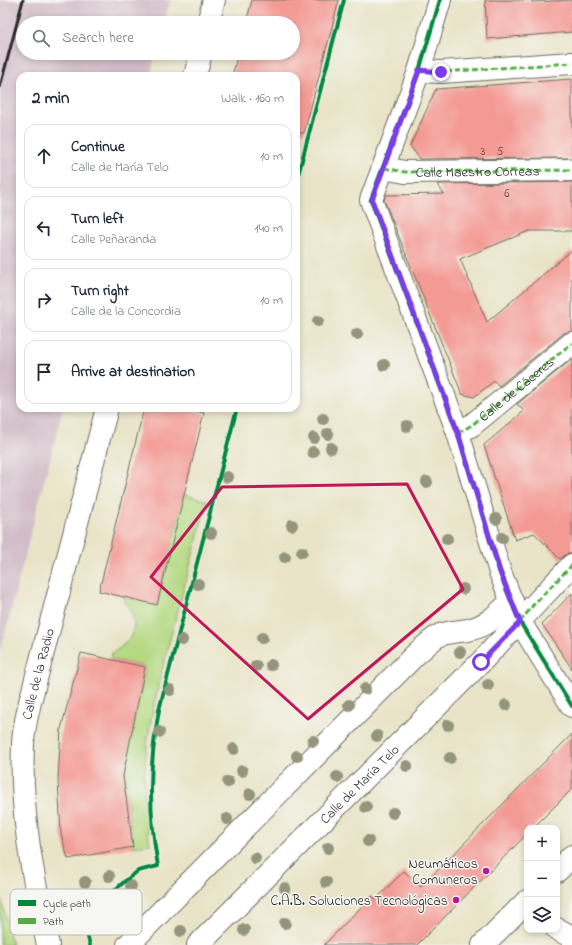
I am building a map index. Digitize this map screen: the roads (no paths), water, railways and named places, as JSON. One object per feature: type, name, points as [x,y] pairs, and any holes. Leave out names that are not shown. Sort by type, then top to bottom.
[{"type":"street","points":[[210,16],[214,0]]},
{"type":"street","points":[[440,0],[419,70],[372,200],[458,433],[500,572],[520,622],[572,706]]},
{"type":"street","points":[[196,72],[198,60]]},
{"type":"street","points":[[419,70],[441,72],[572,63]]},
{"type":"street","name":"Calle Maestro Correas","points":[[384,168],[405,172],[572,170]]},
{"type":"street","name":"Calle de Cáceres","points":[[458,433],[472,425],[572,343]]},
{"type":"street","name":"Calle de la Radio","points":[[37,889],[27,835],[22,781],[23,743],[30,702],[106,412]]},
{"type":"street","name":"Calle de María Telo","points":[[198,945],[481,662],[572,565]]},
{"type":"street","points":[[142,931],[418,652],[440,635],[456,630],[466,631],[480,627],[493,619],[512,601]]},
{"type":"street","points":[[466,631],[478,638],[481,662]]},
{"type":"street","points":[[560,868],[572,856]]},
{"type":"street","points":[[483,945],[524,908]]},
{"type":"street","points":[[560,931],[572,937]]},
{"type":"street","name":"Calle de la Radio","points":[[46,935],[48,945]]},
{"type":"street","points":[[128,945],[138,935]]},
{"type":"railway","points":[[19,16],[23,0]]},
{"type":"railway","points":[[0,87],[16,26]]},
{"type":"place","name":"Neumáticos Comuneros","points":[[486,871]]},
{"type":"place","name":"C.A.B. Soluciones Tecnológicas","points":[[456,900]]}]
